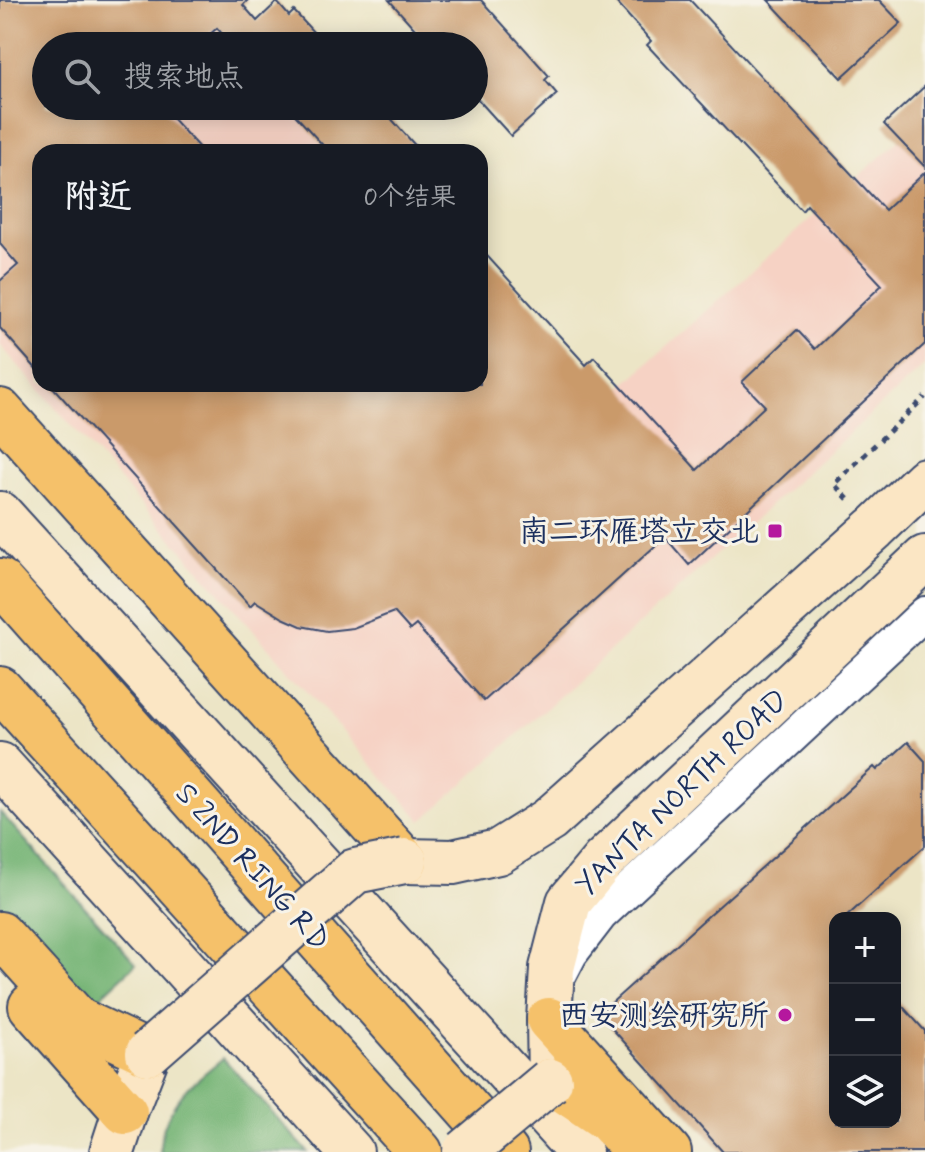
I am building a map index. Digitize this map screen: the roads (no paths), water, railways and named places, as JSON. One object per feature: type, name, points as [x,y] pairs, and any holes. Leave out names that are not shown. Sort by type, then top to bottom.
[{"type":"highway","points":[[0,411],[405,861]]},
{"type":"highway","name":"S 2ND RING RD","points":[[0,581],[506,1152]]},
{"type":"highway","points":[[0,689],[420,1152]]},
{"type":"highway","points":[[0,934],[78,1020],[148,1053]]},
{"type":"highway","points":[[0,972],[122,1139]]},
{"type":"highway","points":[[550,1007],[669,1152]]},
{"type":"highway","points":[[550,1081],[608,1120],[637,1152]]},
{"type":"main road","name":"YANTA NORTH ROAD","points":[[148,1053],[355,871],[405,861],[453,862],[498,852],[549,820],[925,480]]},
{"type":"main road","points":[[0,514],[580,1152]]},
{"type":"main road","name":"YANTA NORTH ROAD","points":[[550,1081],[552,968],[569,902],[594,871],[925,558]]},
{"type":"main road","points":[[0,765],[351,1152]]},
{"type":"main road","points":[[122,1139],[148,1053]]},
{"type":"main road","points":[[465,1152],[550,1081]]},
{"type":"street","points":[[550,1007],[571,954],[601,915],[925,613]]},
{"type":"place","name":"南二环雁塔立交北","points":[[775,531]]},
{"type":"place","name":"西安测绘研究所","points":[[785,1015]]}]
